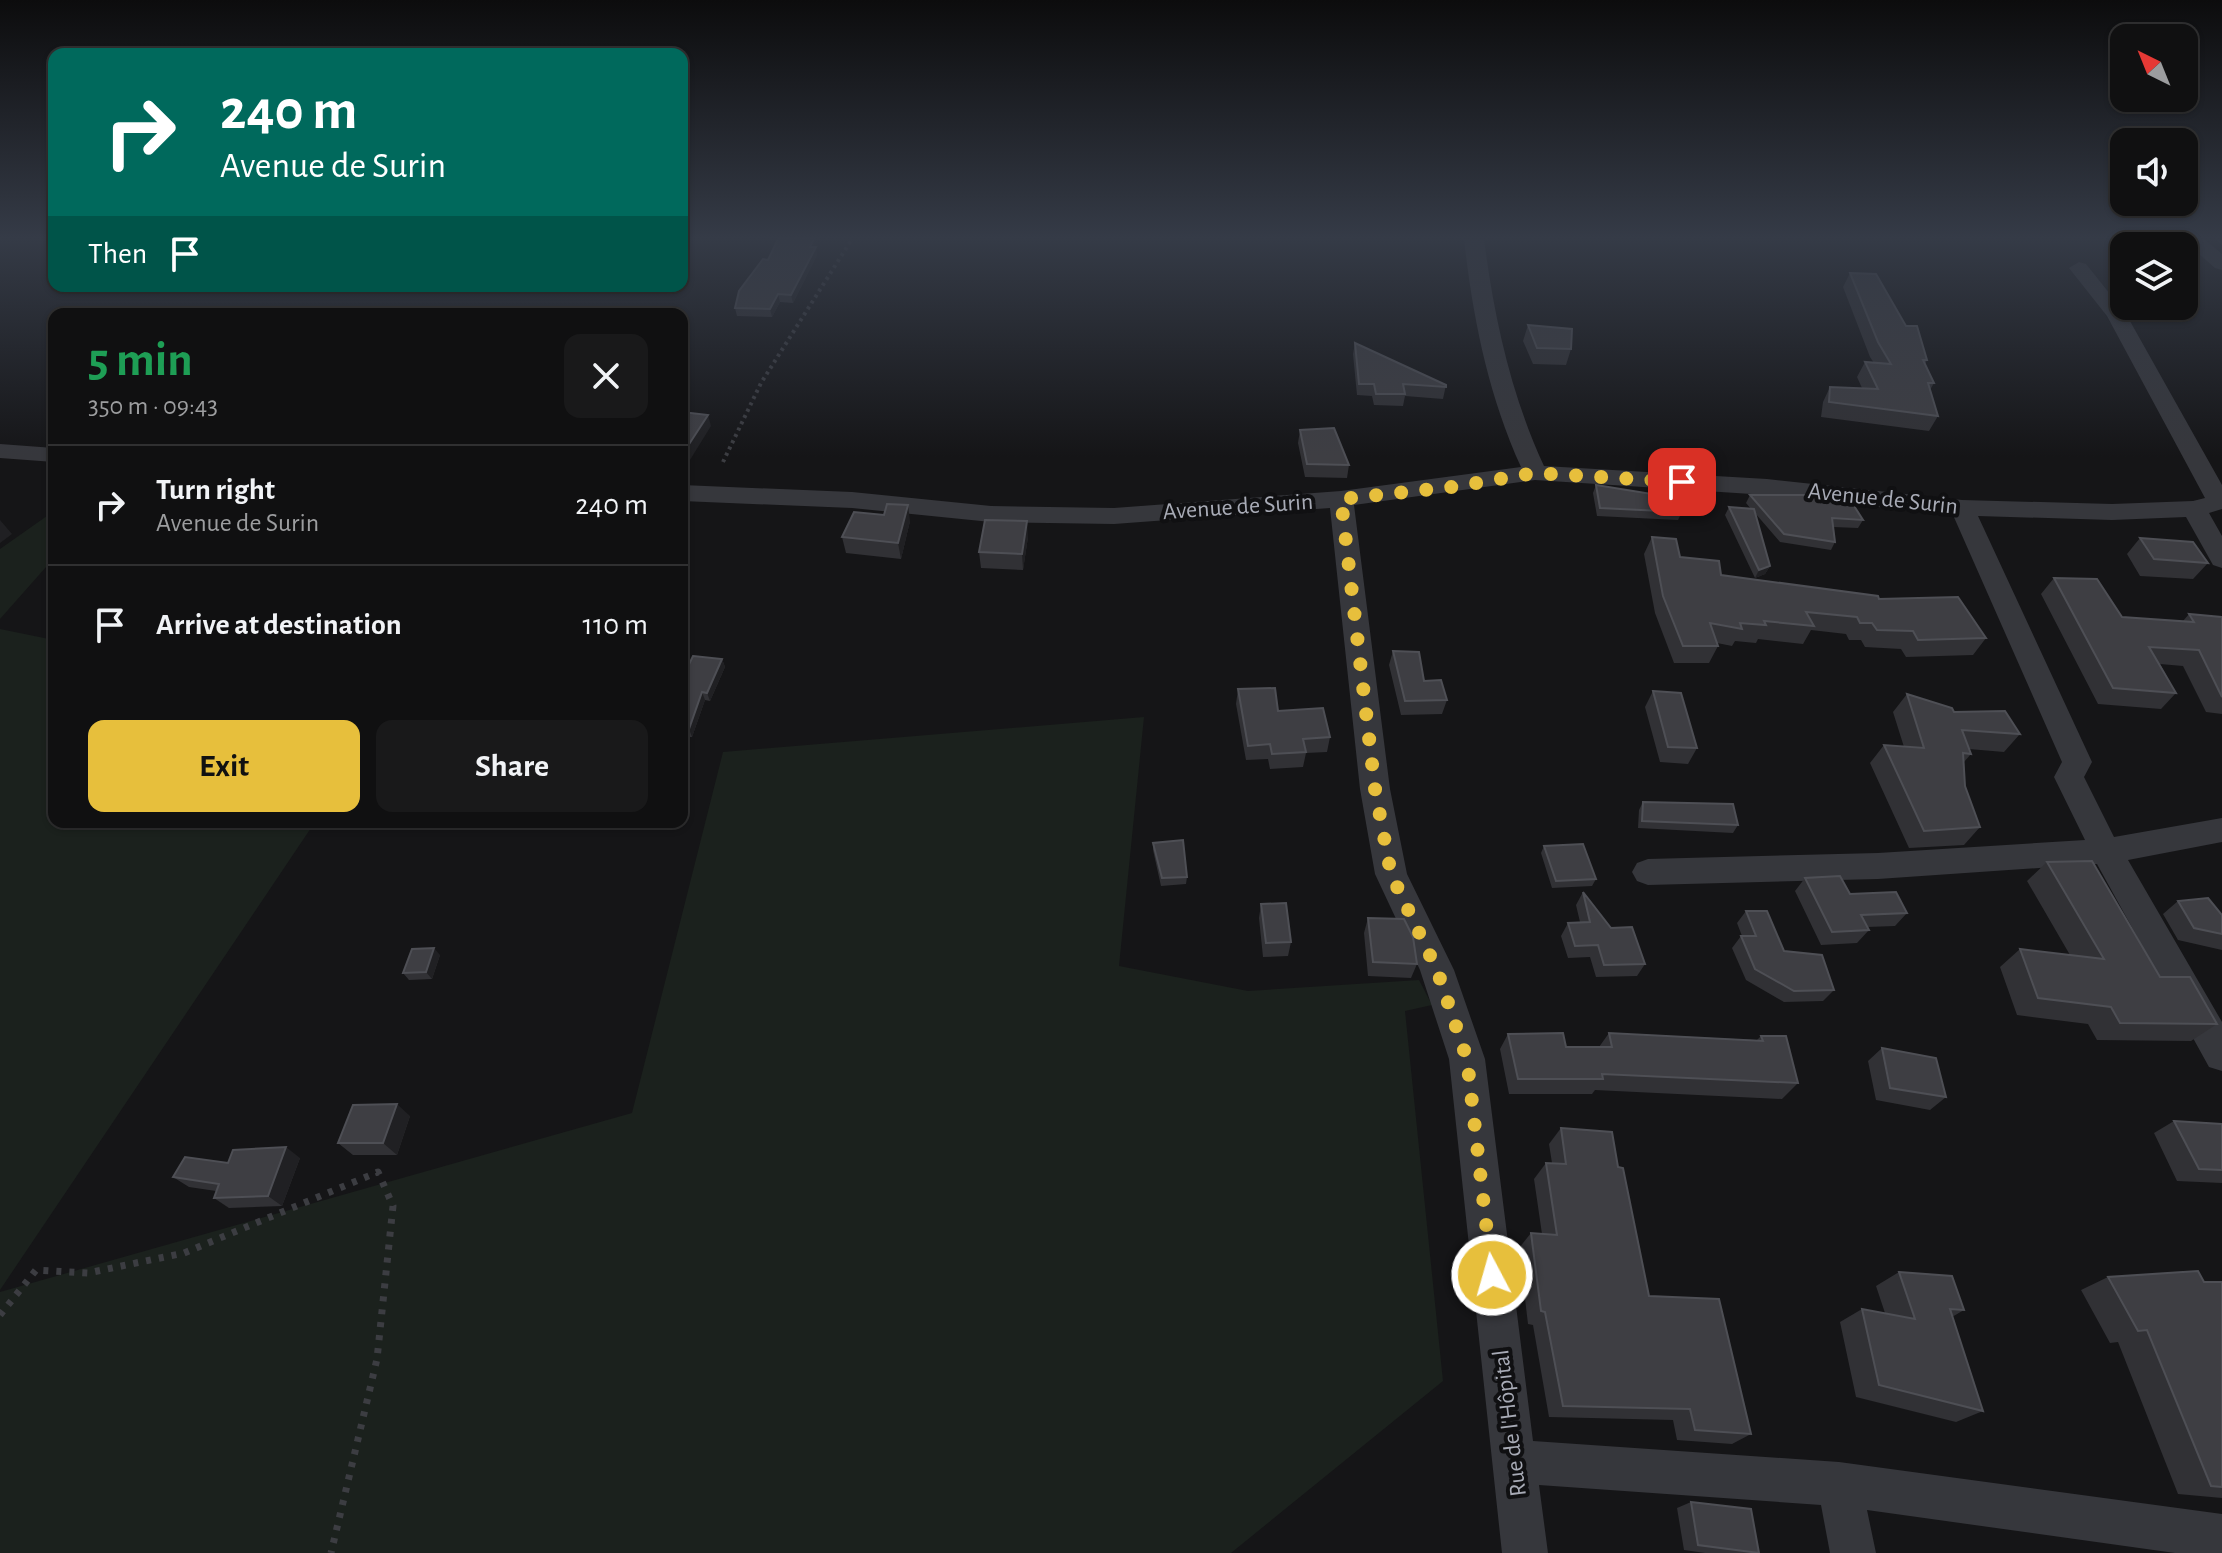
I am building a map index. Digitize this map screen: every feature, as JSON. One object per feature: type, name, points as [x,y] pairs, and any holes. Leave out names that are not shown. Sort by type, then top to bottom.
[{"type":"street","points":[[1485,311],[1510,418],[1535,473]]},
{"type":"street","points":[[2114,311],[2212,504],[2222,559]]},
{"type":"street","points":[[0,451],[48,455]]},
{"type":"street","name":"Avenue de Surin","points":[[688,493],[852,500],[991,514],[1114,516],[1341,499],[1452,487],[1535,473],[1767,487],[1962,508],[2112,512],[2212,504]]},
{"type":"street","name":"Rue de l'Hôpital","points":[[1341,499],[1375,789],[1391,874],[1437,970],[1467,1059],[1525,1553]]},
{"type":"street","points":[[1962,508],[2077,762],[2069,777],[2106,851],[2222,1055]]},
{"type":"street","points":[[1648,872],[1878,866],[2106,851],[2222,830]]},
{"type":"street","points":[[1514,1461],[1839,1484],[2222,1537]]},
{"type":"street","points":[[1839,1484],[1853,1553]]},
{"type":"path","points":[[723,462],[761,383],[806,311]]},
{"type":"path","points":[[0,1315],[36,1270],[88,1273],[184,1253],[378,1172],[393,1206],[377,1359],[331,1553]]},
{"type":"shaded area","points":[[48,515],[48,565],[0,619],[0,549]]},
{"type":"shaded area","points":[[0,629],[48,639],[48,828],[311,828],[0,1290]]},
{"type":"shaded area","points":[[1144,717],[1119,966],[1248,991],[1419,980],[1432,1005],[1405,1011],[1443,1381],[1231,1553],[0,1553],[0,1292],[632,1113],[723,752]]},
{"type":"building","points":[[1866,311],[1898,311],[1906,326],[1917,326],[1927,360],[1923,360],[1934,383],[1928,383],[1938,416],[1829,402],[1830,387],[1878,389],[1865,362],[1891,364]]},
{"type":"building","points":[[1528,325],[1572,329],[1571,349],[1537,348]]},
{"type":"building","points":[[1355,343],[1446,387],[1403,384],[1405,394],[1376,394],[1374,384],[1359,384]]},
{"type":"building","points":[[688,413],[708,415],[688,446]]},
{"type":"building","points":[[1334,428],[1349,465],[1307,464],[1300,430]]},
{"type":"building","points":[[1596,485],[1683,499],[1682,512],[1600,508]]},
{"type":"building","points":[[1750,495],[1849,498],[1863,520],[1832,518],[1835,542],[1784,534]]},
{"type":"building","points":[[887,504],[908,505],[898,543],[842,537],[854,512],[884,515]]},
{"type":"building","points":[[1729,507],[1754,509],[1770,566],[1759,570]]},
{"type":"building","points":[[985,520],[1027,521],[1022,554],[979,552]]},
{"type":"building","points":[[1652,537],[1676,539],[1680,557],[1719,561],[1721,575],[1878,596],[1879,599],[1958,597],[1986,638],[1918,640],[1913,631],[1877,630],[1872,623],[1860,623],[1857,617],[1806,612],[1814,626],[1764,621],[1766,625],[1740,623],[1742,629],[1710,623],[1718,646],[1683,646],[1663,596]]},
{"type":"building","points":[[2140,538],[2193,542],[2208,563],[2154,559]]},
{"type":"building","points":[[2054,578],[2097,579],[2122,617],[2194,622],[2189,614],[2222,617],[2222,697],[2199,650],[2149,647],[2176,693],[2113,688]]},
{"type":"building","points":[[1393,651],[1419,652],[1424,681],[1441,680],[1447,700],[1405,701]]},
{"type":"building","points":[[693,656],[722,659],[707,693],[702,692],[689,729],[688,729],[688,666]]},
{"type":"building","points":[[1275,688],[1278,711],[1323,708],[1330,737],[1303,739],[1306,752],[1272,754],[1270,744],[1248,746],[1238,689]]},
{"type":"building","points":[[1653,691],[1681,693],[1697,748],[1668,747]]},
{"type":"building","points":[[1907,694],[1952,708],[1954,712],[2005,711],[2020,734],[1962,730],[1971,754],[1963,753],[1965,786],[1980,827],[1924,831],[1884,745],[1924,748]]},
{"type":"building","points":[[1643,802],[1733,804],[1738,825],[1642,821]]},
{"type":"building","points":[[1183,840],[1187,877],[1162,878],[1153,843]]},
{"type":"building","points":[[1583,844],[1596,879],[1556,881],[1544,846]]},
{"type":"building","points":[[2092,861],[2160,977],[2190,977],[2217,1024],[2120,1023],[2111,1007],[2038,998],[2020,949],[2104,959],[2047,862]]},
{"type":"building","points":[[1840,876],[1850,894],[1896,892],[1907,913],[1861,915],[1869,930],[1832,932],[1805,878]]},
{"type":"building","points":[[1583,892],[1611,928],[1632,927],[1645,964],[1604,965],[1598,945],[1575,946],[1568,923],[1590,922]]},
{"type":"building","points":[[2208,898],[2222,915],[2222,934],[2194,928],[2178,901]]},
{"type":"building","points":[[1286,903],[1291,942],[1266,943],[1261,904]]},
{"type":"building","points":[[1746,911],[1767,911],[1784,951],[1822,955],[1834,990],[1794,991],[1755,969],[1741,936],[1756,936]]},
{"type":"building","points":[[1368,918],[1404,919],[1413,937],[1417,964],[1373,962]]},
{"type":"building","points":[[434,948],[426,972],[403,973],[412,949]]},
{"type":"building","points":[[1563,1033],[1566,1047],[1612,1047],[1609,1033],[1763,1041],[1761,1036],[1786,1036],[1798,1083],[1602,1074],[1603,1079],[1518,1079],[1508,1034]]},
{"type":"building","points":[[1882,1048],[1936,1058],[1946,1097],[1890,1088]]},
{"type":"building","points":[[397,1104],[383,1143],[338,1143],[353,1105]]},
{"type":"building","points":[[2174,1121],[2222,1124],[2222,1170],[2199,1169]]},
{"type":"building","points":[[1561,1128],[1612,1132],[1618,1167],[1623,1168],[1649,1296],[1719,1299],[1751,1434],[1695,1430],[1690,1409],[1563,1406],[1545,1312],[1541,1311],[1531,1233],[1557,1235],[1546,1163],[1566,1164]]},
{"type":"building","points":[[286,1147],[268,1196],[214,1198],[219,1184],[173,1177],[185,1157],[228,1163],[233,1150]]},
{"type":"building","points":[[2198,1271],[2204,1282],[2222,1282],[2222,1487],[2211,1486],[2147,1330],[2138,1331],[2108,1277]]},
{"type":"building","points":[[1899,1272],[1952,1276],[1964,1310],[1950,1309],[1983,1411],[1879,1385],[1862,1309],[1915,1319]]},
{"type":"building","points":[[1691,1502],[1751,1509],[1759,1553],[1698,1545]]},
{"type":"route","points":[[1492,1275],[1467,1059],[1437,970],[1391,874],[1375,789],[1341,499],[1452,487],[1535,473],[1682,482]]}]
